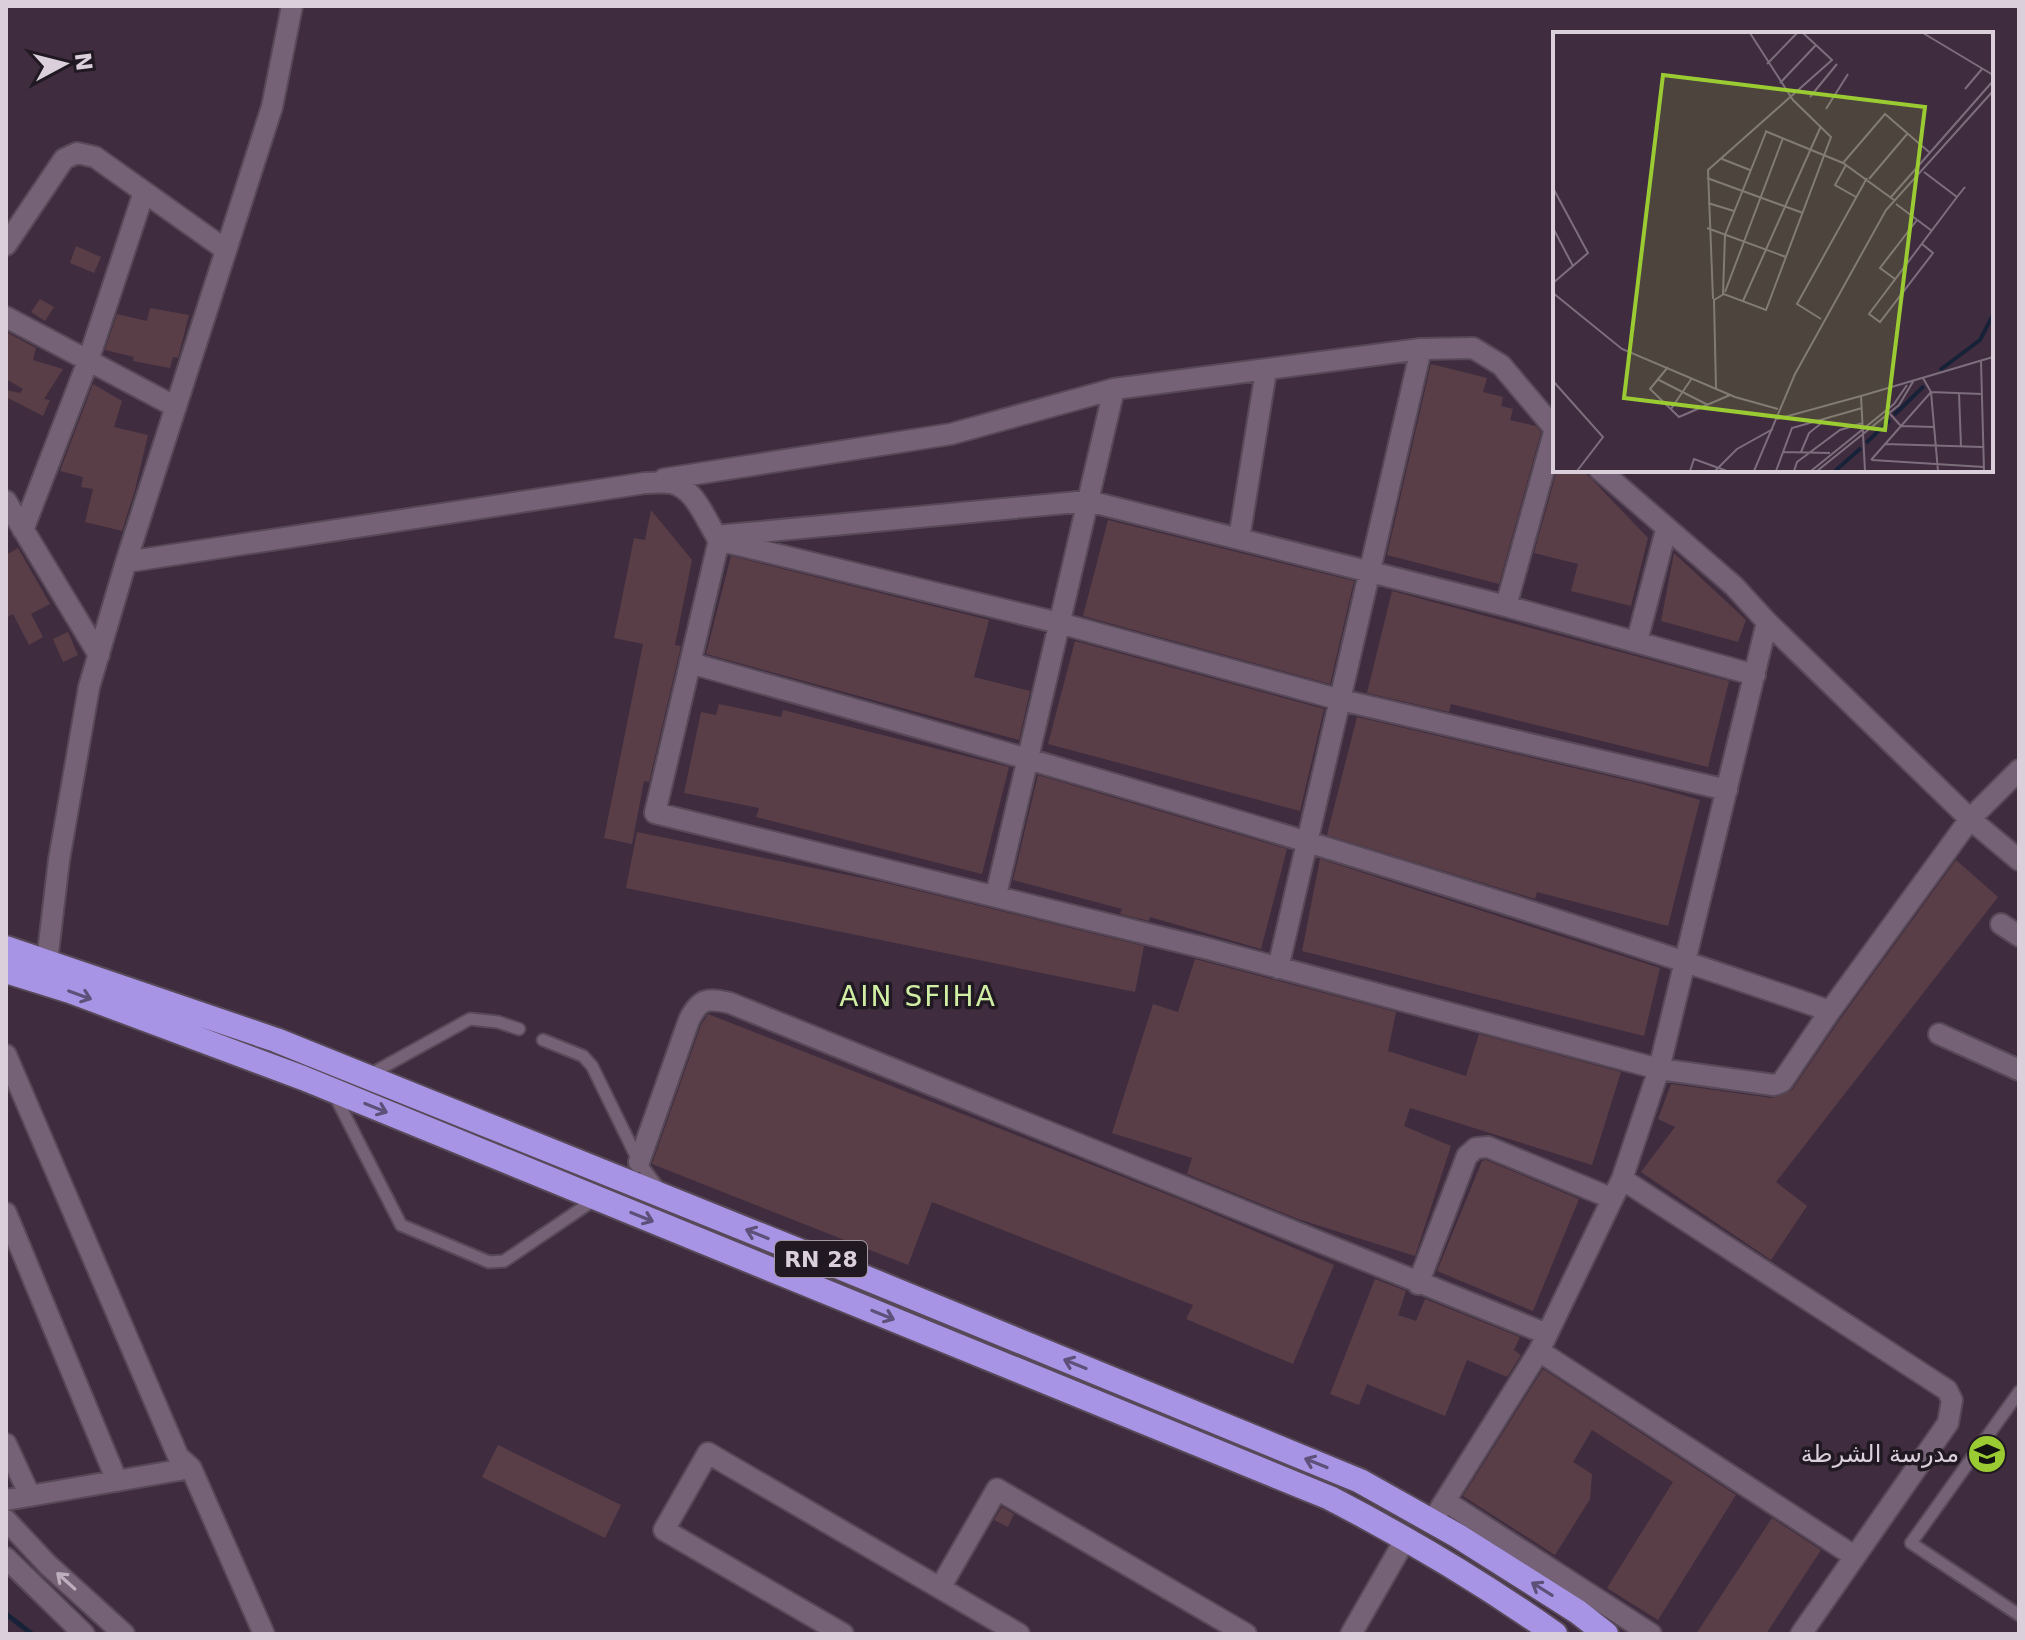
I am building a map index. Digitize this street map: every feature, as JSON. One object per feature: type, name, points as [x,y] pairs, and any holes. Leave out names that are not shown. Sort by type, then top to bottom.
[{"type":"highway","name":"RN 28","points":[[6,948],[276,1040],[1360,1481],[1458,1536],[1565,1603],[1606,1634]]},
{"type":"highway","name":"RN 28","points":[[6,971],[70,991],[332,1090],[1330,1498],[1406,1538],[1555,1634]]},
{"type":"street","points":[[47,961],[59,860],[89,687],[272,107],[292,6]]},
{"type":"street","points":[[6,245],[64,159],[77,153],[95,157],[226,250]]},
{"type":"street","points":[[23,530],[88,361],[144,192]]},
{"type":"street","points":[[6,317],[176,407]]},
{"type":"street","points":[[126,562],[951,434],[1114,389],[1421,349],[1473,348],[1501,365],[1553,427]]},
{"type":"street","points":[[1278,968],[1421,349]]},
{"type":"street","points":[[1239,539],[1266,371]]},
{"type":"street","points":[[996,895],[1114,389]]},
{"type":"street","points":[[1506,606],[1553,436]]},
{"type":"street","points":[[1602,472],[1734,586],[1767,622],[1970,819],[2019,860]]},
{"type":"street","points":[[645,483],[672,483],[686,490],[714,527],[718,538],[655,813],[996,895],[1659,1069],[1774,1085],[1782,1082],[1970,819],[2019,770]]},
{"type":"street","points":[[6,501],[99,655]]},
{"type":"street","points":[[718,538],[1088,501],[1506,606],[1755,675]]},
{"type":"street","points":[[1637,641],[1666,530]]},
{"type":"street","points":[[718,538],[1059,623],[1341,700],[1727,790]]},
{"type":"street","points":[[1431,1523],[1543,1343],[1622,1179],[1659,1069],[1767,622]]},
{"type":"street","points":[[690,663],[1028,757],[1308,840],[1686,961],[1830,1011]]},
{"type":"street","points":[[2001,924],[2019,936]]},
{"type":"street","points":[[639,1162],[696,1006],[705,1000],[730,1003],[1418,1284],[1543,1343],[1854,1556]]},
{"type":"street","points":[[1939,1034],[2019,1070]]},
{"type":"street","points":[[6,1055],[178,1456],[191,1468],[264,1634]]},
{"type":"street","points":[[1418,1284],[1467,1156],[1476,1148],[1488,1147],[1611,1198]]},
{"type":"street","points":[[1622,1179],[1947,1390],[1952,1400],[1948,1423],[1801,1634]]},
{"type":"street","points":[[6,1213],[117,1481]]},
{"type":"street","points":[[6,1252],[33,1279]]},
{"type":"street","points":[[6,1444],[30,1496]]},
{"type":"street","points":[[843,1634],[664,1530],[708,1453],[1019,1634]]},
{"type":"street","points":[[6,1500],[191,1468]]},
{"type":"street","points":[[940,1588],[997,1489],[1246,1634]]},
{"type":"street","points":[[1445,1501],[1651,1634]]},
{"type":"street","points":[[6,1520],[48,1565],[124,1634]]},
{"type":"street","points":[[1351,1634],[1406,1538]]},
{"type":"street","points":[[6,1558],[84,1634]]},
{"type":"lane","points":[[367,1076],[470,1019],[498,1022],[519,1029]]},
{"type":"lane","points":[[543,1040],[583,1056],[592,1066],[639,1162],[667,1197]]},
{"type":"lane","points":[[332,1090],[401,1225],[489,1262],[504,1261],[597,1198]]},
{"type":"lane","points":[[2019,1392],[1911,1543],[2019,1615]]},
{"type":"building","points":[[76,246],[101,257],[94,273],[70,263]]},
{"type":"building","points":[[40,299],[54,307],[45,321],[31,312]]},
{"type":"building","points":[[150,308],[189,315],[178,358],[173,357],[170,368],[133,361],[134,357],[105,350],[117,314],[147,321]]},
{"type":"building","points":[[6,332],[36,348],[33,360],[63,369],[44,399],[50,400],[43,416],[6,397],[6,390],[20,393],[23,389],[6,379]]},
{"type":"building","points":[[1431,364],[1487,378],[1483,392],[1503,397],[1501,406],[1513,409],[1510,420],[1536,426],[1541,432],[1499,584],[1387,555]]},
{"type":"building","points":[[93,384],[122,401],[114,427],[148,435],[122,531],[85,522],[93,489],[81,487],[83,477],[60,471]]},
{"type":"building","points":[[1556,472],[1585,472],[1648,538],[1631,606],[1571,591],[1578,564],[1534,553]]},
{"type":"building","points":[[651,510],[692,560],[675,645],[681,646],[649,782],[644,781],[632,844],[604,838],[643,644],[614,638],[634,538],[645,540]]},
{"type":"building","points":[[1108,520],[1354,581],[1330,684],[1083,616]]},
{"type":"building","points":[[18,548],[50,604],[31,614],[43,637],[29,645],[13,614],[6,618],[6,555]]},
{"type":"building","points":[[1674,553],[1746,620],[1738,642],[1661,621]]},
{"type":"building","points":[[731,556],[989,620],[974,677],[1030,691],[1019,740],[706,654]]},
{"type":"building","points":[[1392,591],[1729,681],[1708,767],[1451,704],[1449,712],[1367,693]]},
{"type":"building","points":[[68,632],[78,655],[63,662],[53,639]]},
{"type":"building","points":[[1075,641],[1324,709],[1300,811],[1048,744]]},
{"type":"building","points":[[719,704],[781,717],[783,710],[1009,767],[982,874],[756,817],[759,808],[684,793],[701,712],[716,715]]},
{"type":"building","points":[[1357,717],[1700,800],[1668,926],[1537,892],[1535,899],[1327,835]]},
{"type":"building","points":[[1038,775],[1287,849],[1261,949],[1150,917],[1149,921],[1120,914],[1122,909],[1013,880]]},
{"type":"building","points":[[637,832],[882,882],[1144,946],[1135,992],[626,888]]},
{"type":"building","points":[[1320,859],[1660,968],[1644,1036],[1302,951]]},
{"type":"building","points":[[1956,860],[1998,897],[1776,1182],[1807,1206],[1771,1260],[1641,1172],[1675,1127],[1658,1119],[1671,1084],[1772,1098],[1792,1090]]},
{"type":"building","points":[[1195,959],[1396,1012],[1388,1051],[1466,1076],[1479,1034],[1621,1072],[1592,1165],[1410,1108],[1404,1126],[1451,1146],[1415,1256],[1298,1219],[1187,1174],[1192,1158],[1112,1133],[1153,1004],[1178,1012]]},
{"type":"building","points":[[708,1014],[1179,1199],[1334,1265],[1293,1364],[1186,1319],[1193,1305],[932,1202],[908,1265],[652,1164],[701,1025]]},
{"type":"building","points":[[1482,1161],[1579,1199],[1533,1311],[1437,1271]]},
{"type":"building","points":[[1375,1279],[1406,1291],[1398,1315],[1416,1321],[1425,1299],[1520,1337],[1514,1350],[1521,1355],[1507,1377],[1467,1360],[1445,1416],[1367,1384],[1359,1405],[1330,1394]]},
{"type":"building","points":[[1543,1369],[1736,1495],[1658,1620],[1607,1588],[1673,1482],[1592,1430],[1573,1462],[1592,1474],[1590,1499],[1555,1555],[1463,1496]]},
{"type":"building","points":[[498,1445],[621,1505],[605,1538],[482,1477]]},
{"type":"building","points":[[1002,1507],[1014,1514],[1008,1527],[994,1520]]},
{"type":"building","points":[[1772,1518],[1821,1550],[1766,1634],[1696,1634]]},
{"type":"waterway","points":[[6,1614],[32,1634]]},
{"type":"place","name":"مدرسة الشرطة","points":[[1987,1454]]},
{"type":"district","name":"AIN SFIHA","points":[[918,996]]}]
